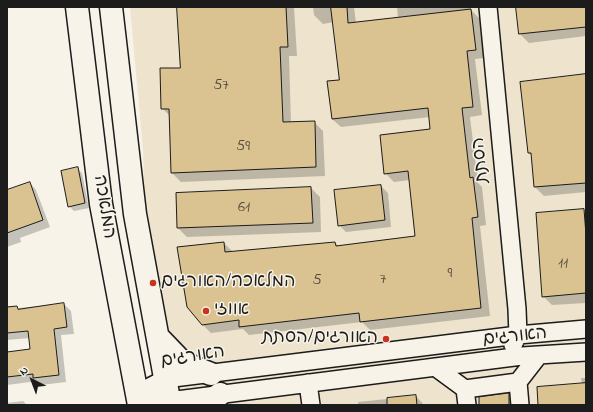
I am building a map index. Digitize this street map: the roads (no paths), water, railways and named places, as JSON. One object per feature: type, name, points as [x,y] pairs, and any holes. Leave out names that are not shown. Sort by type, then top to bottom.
[{"type":"main road","name":"המלאכה","points":[[77,7],[100,204],[138,399]]},
{"type":"main road","name":"המלאכה","points":[[112,7],[135,214],[169,403]]},
{"type":"main road","points":[[158,337],[183,364],[211,374]]},
{"type":"street","points":[[121,7],[143,212],[142,247]]},
{"type":"street","name":"הסתת","points":[[488,7],[517,309],[511,336]]},
{"type":"street","name":"האורגים","points":[[138,399],[165,379],[511,336],[586,329]]},
{"type":"street","points":[[496,360],[514,345],[511,336]]},
{"type":"street","name":"האורגים","points":[[138,399],[169,403],[213,400],[308,383],[539,355],[586,352]]},
{"type":"street","points":[[436,367],[466,397],[518,382],[539,355]]},
{"type":"street","points":[[518,382],[520,405]]},
{"type":"street","points":[[308,383],[311,405]]},
{"type":"place","name":"המלאכה/האורגים","points":[[153,283]]},
{"type":"place","name":"אווזי","points":[[206,311]]},
{"type":"place","name":"האורגים/הסתת","points":[[386,339]]}]
